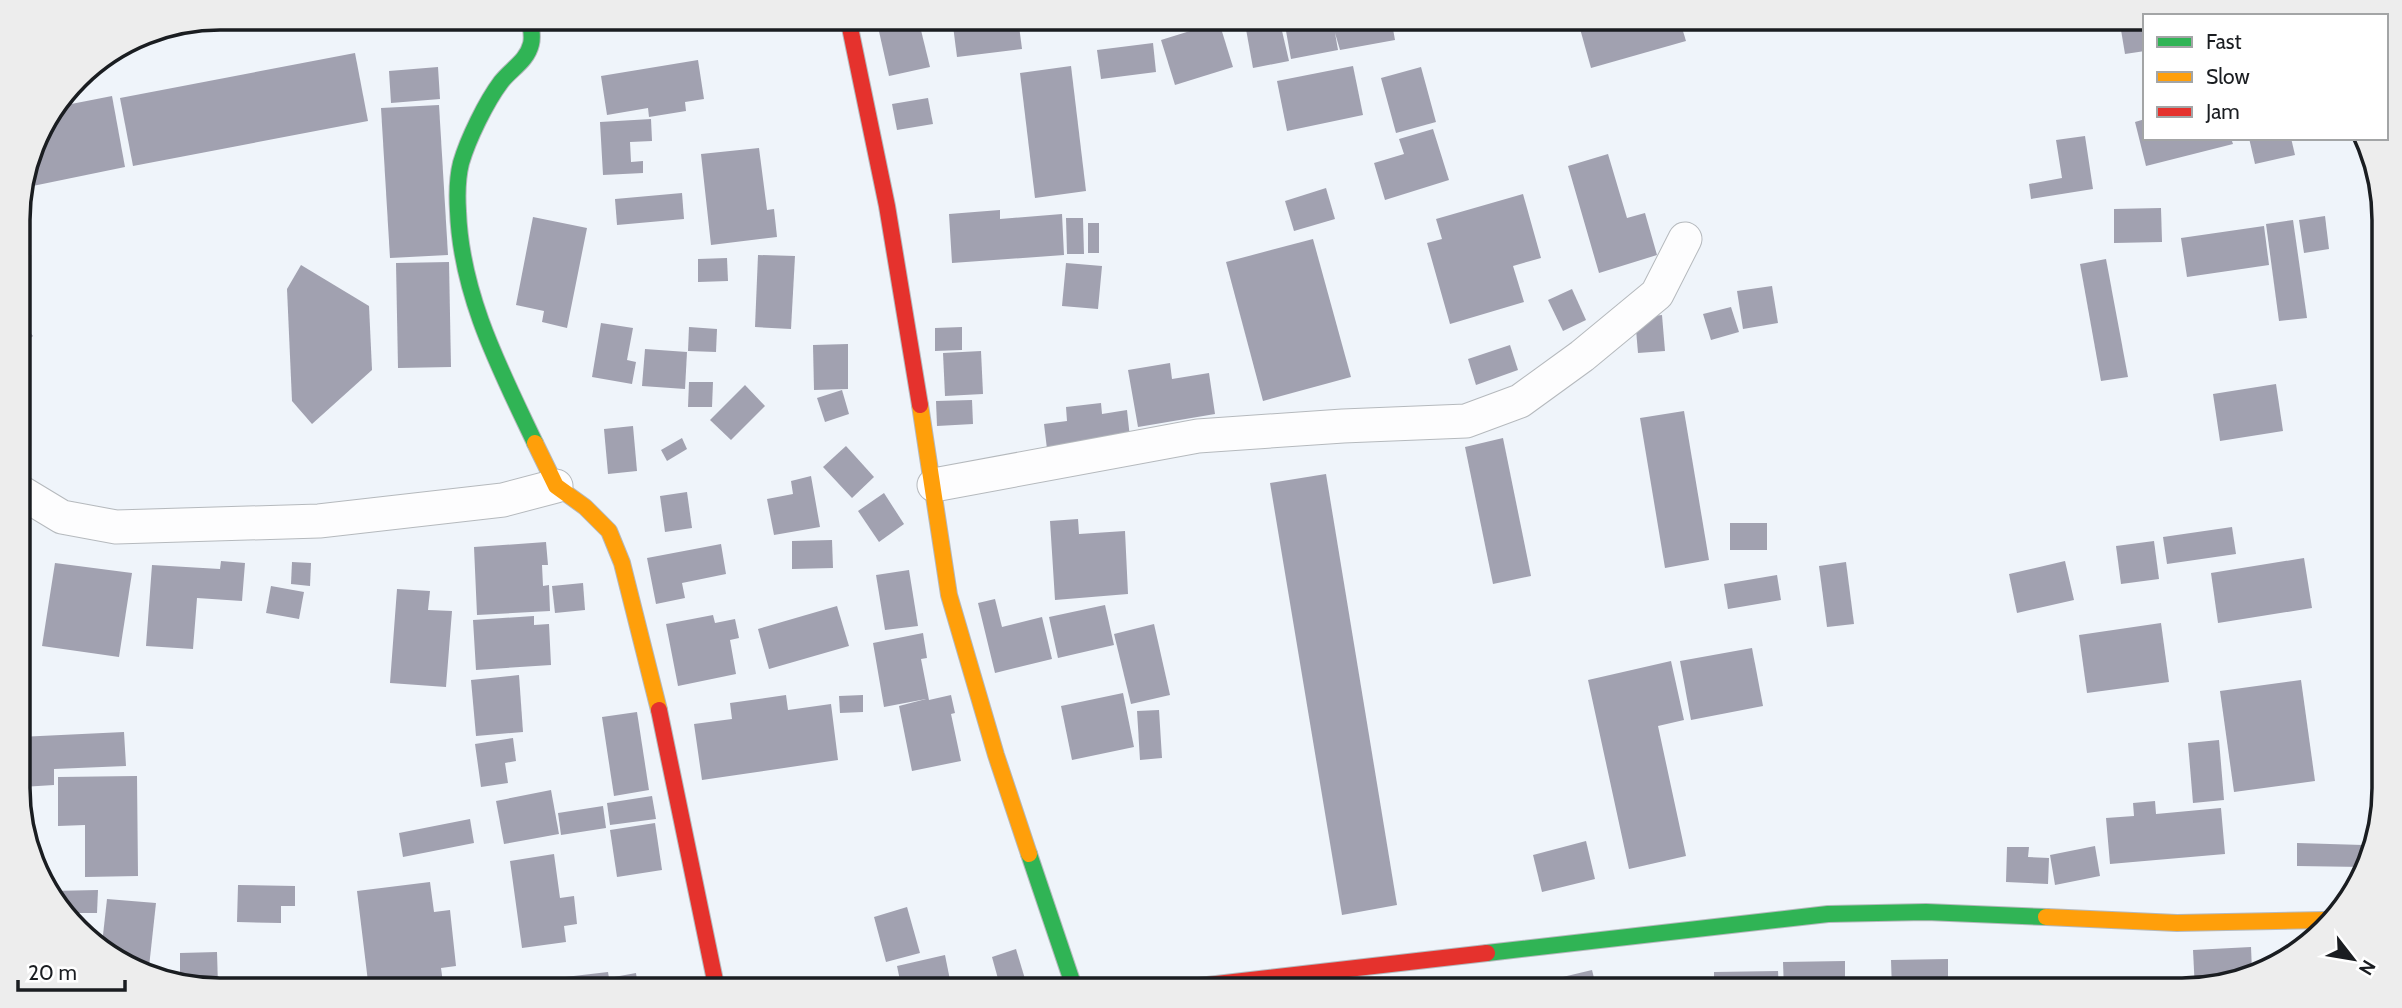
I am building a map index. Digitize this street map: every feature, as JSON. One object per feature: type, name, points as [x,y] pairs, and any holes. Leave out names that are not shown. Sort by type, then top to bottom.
[{"type":"street","points":[[532,30],[531,45],[525,58],[501,82],[477,124],[461,163],[457,189],[459,237],[472,301],[498,364],[556,486],[609,531],[622,563],[655,690],[715,978]]},
{"type":"street","points":[[850,30],[887,206],[950,595],[996,755],[1070,978]]},
{"type":"street","points":[[933,485],[1198,436],[1466,421],[1520,401],[1582,356],[1657,294],[1685,239]]},
{"type":"street","points":[[30,498],[62,517],[116,527],[319,521],[503,500],[556,486]]},
{"type":"street","points":[[1269,978],[1828,914],[1926,912],[2177,923],[2319,920]]},
{"type":"building","points":[[879,30],[921,30],[930,67],[889,76]]},
{"type":"building","points":[[954,30],[1020,30],[1022,49],[957,57]]},
{"type":"building","points":[[1193,30],[1221,30],[1233,67],[1175,85],[1161,40]]},
{"type":"building","points":[[1246,30],[1282,30],[1289,61],[1253,68]]},
{"type":"building","points":[[1393,30],[1395,40],[1340,50],[1335,33],[1338,50],[1291,59],[1286,31]]},
{"type":"building","points":[[1580,30],[1683,30],[1686,41],[1591,68]]},
{"type":"building","points":[[2121,30],[2143,30],[2143,51],[2125,54]]},
{"type":"building","points":[[1153,43],[1156,72],[1101,79],[1097,50]]},
{"type":"building","points":[[355,53],[368,121],[133,166],[120,98]]},
{"type":"building","points":[[698,60],[704,99],[685,102],[686,111],[649,117],[648,108],[607,115],[601,76]]},
{"type":"building","points":[[1071,66],[1086,191],[1035,198],[1020,73]]},
{"type":"building","points":[[1353,66],[1363,115],[1287,131],[1277,81]]},
{"type":"building","points":[[438,67],[440,99],[391,103],[389,71]]},
{"type":"building","points":[[1421,67],[1436,122],[1396,133],[1381,78]]},
{"type":"building","points":[[112,96],[125,167],[33,186],[44,147],[69,105]]},
{"type":"building","points":[[928,98],[933,124],[897,130],[892,104]]},
{"type":"building","points":[[439,105],[448,255],[390,258],[381,108]]},
{"type":"building","points":[[651,119],[652,141],[630,142],[631,162],[643,161],[643,173],[603,175],[600,122]]},
{"type":"building","points":[[2143,120],[2143,140],[2232,140],[2233,144],[2146,166],[2135,122]]},
{"type":"building","points":[[1433,129],[1449,180],[1385,200],[1374,163],[1404,154],[1399,139]]},
{"type":"building","points":[[2085,136],[2093,189],[2031,199],[2029,184],[2062,178],[2056,140]]},
{"type":"building","points":[[2249,140],[2291,140],[2295,155],[2255,164]]},
{"type":"building","points":[[759,148],[767,210],[774,209],[777,237],[711,245],[701,154]]},
{"type":"building","points":[[1608,154],[1627,218],[1645,213],[1657,255],[1599,273],[1568,166]]},
{"type":"building","points":[[1326,188],[1335,219],[1294,231],[1285,201]]},
{"type":"building","points":[[682,193],[684,219],[617,225],[615,199]]},
{"type":"building","points":[[1523,194],[1541,258],[1513,266],[1524,302],[1450,324],[1427,243],[1442,239],[1436,219]]},
{"type":"building","points":[[2161,208],[2162,242],[2114,243],[2114,209]]},
{"type":"building","points":[[1000,210],[1000,219],[1062,214],[1064,255],[952,263],[949,214]]},
{"type":"building","points":[[2325,216],[2329,249],[2304,253],[2299,220]]},
{"type":"building","points":[[533,217],[587,228],[567,328],[542,322],[544,311],[516,305]]},
{"type":"building","points":[[1066,218],[1083,218],[1084,254],[1067,254]]},
{"type":"building","points":[[2293,220],[2307,318],[2279,321],[2266,224]]},
{"type":"building","points":[[1088,223],[1099,223],[1099,253],[1088,253]]},
{"type":"building","points":[[2264,226],[2269,265],[2187,277],[2181,238]]},
{"type":"building","points":[[1313,239],[1351,377],[1263,401],[1226,262]]},
{"type":"building","points":[[758,255],[795,256],[791,329],[755,327]]},
{"type":"building","points":[[727,258],[728,281],[698,282],[698,259]]},
{"type":"building","points":[[2106,259],[2128,377],[2101,381],[2080,264]]},
{"type":"building","points":[[449,262],[451,367],[398,368],[396,263]]},
{"type":"building","points":[[1066,263],[1102,266],[1098,309],[1062,306]]},
{"type":"building","points":[[301,265],[369,306],[372,370],[312,424],[292,401],[287,289]]},
{"type":"building","points":[[1772,286],[1778,323],[1743,329],[1737,291]]},
{"type":"building","points":[[1572,289],[1586,320],[1563,331],[1548,300]]},
{"type":"building","points":[[1731,307],[1739,332],[1711,340],[1703,314]]},
{"type":"building","points":[[1662,315],[1665,351],[1638,353],[1635,318]]},
{"type":"building","points":[[601,323],[633,328],[627,360],[636,362],[632,384],[592,377]]},
{"type":"building","points":[[689,327],[717,329],[716,352],[688,351]]},
{"type":"building","points":[[962,327],[962,350],[935,351],[935,328]]},
{"type":"building","points":[[848,344],[848,389],[814,390],[813,345]]},
{"type":"building","points":[[1510,345],[1518,370],[1476,385],[1468,359]]},
{"type":"building","points":[[645,349],[687,352],[685,389],[642,386]]},
{"type":"building","points":[[981,351],[983,394],[945,396],[943,353]]},
{"type":"building","points":[[1170,363],[1172,379],[1209,373],[1215,414],[1138,427],[1128,370]]},
{"type":"building","points":[[689,382],[713,382],[712,407],[688,407]]},
{"type":"building","points":[[2276,384],[2283,431],[2220,441],[2213,394]]},
{"type":"building","points":[[745,385],[765,406],[731,440],[710,420]]},
{"type":"building","points":[[842,390],[849,414],[825,422],[817,398]]},
{"type":"building","points":[[972,400],[973,424],[937,426],[936,401]]},
{"type":"building","points":[[1101,403],[1102,414],[1127,410],[1130,438],[1047,449],[1044,424],[1067,421],[1066,407]]},
{"type":"building","points":[[1684,411],[1709,560],[1665,568],[1640,418]]},
{"type":"building","points":[[633,426],[637,471],[608,474],[604,429]]},
{"type":"building","points":[[682,438],[687,449],[667,461],[661,450]]},
{"type":"building","points":[[1503,438],[1531,576],[1493,584],[1465,447]]},
{"type":"building","points":[[846,446],[874,477],[852,498],[823,467]]},
{"type":"building","points":[[1326,474],[1397,905],[1342,915],[1270,483]]},
{"type":"building","points":[[811,476],[820,527],[774,535],[767,499],[793,494],[791,481]]},
{"type":"building","points":[[687,492],[692,528],[665,532],[660,496]]},
{"type":"building","points":[[884,493],[904,524],[879,542],[858,511]]},
{"type":"building","points":[[1078,519],[1079,534],[1125,531],[1128,594],[1055,600],[1050,521]]},
{"type":"building","points":[[1730,523],[1767,523],[1767,550],[1730,550]]},
{"type":"building","points":[[2232,527],[2236,554],[2167,564],[2163,537]]},
{"type":"building","points":[[832,540],[833,568],[792,569],[792,541]]},
{"type":"building","points":[[2154,541],[2159,579],[2121,584],[2116,546]]},
{"type":"building","points":[[546,542],[548,565],[542,565],[543,586],[549,585],[550,611],[477,615],[474,547]]},
{"type":"building","points":[[721,544],[726,574],[682,583],[685,598],[656,604],[647,558]]},
{"type":"building","points":[[2304,558],[2312,608],[2218,623],[2211,573]]},
{"type":"building","points":[[221,561],[245,563],[242,601],[197,598],[193,649],[146,646],[152,565],[220,569]]},
{"type":"building","points":[[2065,561],[2074,600],[2017,613],[2009,574]]},
{"type":"building","points":[[292,562],[311,563],[310,586],[291,584]]},
{"type":"building","points":[[1846,562],[1854,624],[1827,627],[1819,566]]},
{"type":"building","points":[[55,563],[132,573],[119,657],[42,646]]},
{"type":"building","points":[[909,570],[918,626],[885,630],[876,575]]},
{"type":"building","points":[[1777,575],[1781,600],[1728,609],[1724,584]]},
{"type":"building","points":[[583,583],[585,610],[555,613],[552,586]]},
{"type":"building","points":[[271,586],[304,592],[299,619],[266,613]]},
{"type":"building","points":[[397,589],[430,591],[428,610],[452,611],[446,687],[390,683]]},
{"type":"building","points":[[995,599],[1002,627],[1042,617],[1052,659],[995,673],[978,603]]},
{"type":"building","points":[[1105,605],[1114,645],[1058,658],[1049,617]]},
{"type":"building","points":[[837,606],[849,646],[769,669],[758,629]]},
{"type":"building","points":[[713,615],[715,623],[735,619],[739,638],[730,640],[736,674],[678,686],[666,624]]},
{"type":"building","points":[[534,616],[534,625],[549,624],[551,665],[476,670],[473,620]]},
{"type":"building","points":[[2161,623],[2169,682],[2087,693],[2079,635]]},
{"type":"building","points":[[1154,624],[1170,695],[1131,704],[1114,634]]},
{"type":"building","points":[[923,633],[927,658],[921,659],[929,700],[951,695],[955,713],[951,714],[961,761],[912,771],[899,706],[926,699],[884,707],[873,643]]},
{"type":"building","points":[[1752,648],[1763,706],[1691,720],[1680,661]]},
{"type":"building","points":[[1671,661],[1684,720],[1658,726],[1686,856],[1629,869],[1588,680]]},
{"type":"building","points":[[519,675],[523,732],[476,736],[471,680]]},
{"type":"building","points":[[2301,680],[2315,781],[2234,792],[2220,691]]},
{"type":"building","points":[[1123,693],[1134,747],[1072,760],[1061,706]]},
{"type":"building","points":[[786,695],[788,710],[831,704],[838,760],[702,780],[694,724],[732,719],[730,703]]},
{"type":"building","points":[[863,695],[863,712],[840,713],[839,696]]},
{"type":"building","points":[[1159,710],[1162,758],[1140,760],[1137,711]]},
{"type":"building","points":[[637,712],[649,790],[614,796],[602,717]]},
{"type":"building","points":[[124,732],[126,766],[54,769],[54,785],[30,786],[30,736]]},
{"type":"building","points":[[513,738],[516,761],[505,763],[508,783],[481,787],[475,744]]},
{"type":"building","points":[[2219,740],[2224,800],[2193,803],[2188,743]]},
{"type":"building","points":[[137,776],[138,876],[85,877],[85,825],[58,826],[58,777]]},
{"type":"building","points":[[551,790],[559,834],[504,844],[496,801]]},
{"type":"building","points":[[652,796],[656,819],[610,825],[607,803]]},
{"type":"building","points":[[2155,801],[2156,814],[2221,808],[2225,854],[2110,864],[2106,818],[2134,816],[2133,803]]},
{"type":"building","points":[[603,806],[606,828],[561,835],[558,813]]},
{"type":"building","points":[[470,819],[474,843],[403,857],[399,833]]},
{"type":"building","points":[[655,823],[662,870],[617,877],[610,830]]},
{"type":"building","points":[[1586,841],[1595,879],[1542,892],[1533,855]]},
{"type":"building","points":[[2297,843],[2363,845],[2355,867],[2297,866]]},
{"type":"building","points":[[2095,846],[2100,876],[2055,885],[2050,855]]},
{"type":"building","points":[[2007,847],[2029,847],[2028,857],[2049,858],[2048,884],[2006,882]]},
{"type":"building","points":[[554,854],[560,898],[574,896],[577,924],[564,926],[566,942],[522,948],[510,861]]},
{"type":"building","points":[[430,882],[434,912],[450,910],[456,966],[441,968],[442,978],[368,978],[357,891]]},
{"type":"building","points":[[238,885],[295,886],[295,906],[281,906],[281,923],[237,922]]},
{"type":"building","points":[[98,890],[97,913],[77,913],[60,891]]},
{"type":"building","points":[[107,899],[156,903],[149,965],[103,938]]},
{"type":"building","points":[[907,907],[920,953],[886,962],[874,917]]},
{"type":"building","points":[[2251,947],[2252,965],[2220,975],[2194,978],[2193,950]]},
{"type":"building","points":[[1016,949],[1025,978],[998,978],[992,957]]},
{"type":"building","points":[[217,952],[218,978],[180,974],[180,953]]},
{"type":"building","points":[[945,955],[950,978],[900,978],[897,966]]},
{"type":"building","points":[[1948,959],[1948,978],[1892,978],[1891,960]]},
{"type":"building","points":[[1845,961],[1845,978],[1784,978],[1783,962]]},
{"type":"building","points":[[1592,970],[1594,978],[1558,978]]},
{"type":"building","points":[[1778,971],[1778,978],[1714,978],[1714,972]]},
{"type":"building","points":[[608,972],[609,978],[565,978]]},
{"type":"building","points":[[636,973],[637,978],[614,978]]},
{"type":"traffic: fast","points":[[531,30],[529,50],[489,100],[468,143],[461,163],[457,199],[461,242],[474,302],[496,359],[535,443]]},
{"type":"traffic: fast","points":[[1029,854],[1071,978]]},
{"type":"traffic: fast","points":[[1487,953],[1828,914],[1926,912],[2046,917]]},
{"type":"traffic: slow","points":[[920,405],[949,595],[996,755],[1029,854]]},
{"type":"traffic: slow","points":[[535,443],[556,486],[585,507],[609,531],[622,563],[659,710]]},
{"type":"traffic: slow","points":[[2046,917],[2177,923],[2319,920]]},
{"type":"traffic: jam","points":[[850,30],[887,206],[920,405]]},
{"type":"traffic: jam","points":[[659,710],[715,978]]},
{"type":"traffic: jam","points":[[1269,978],[1487,953]]}]
